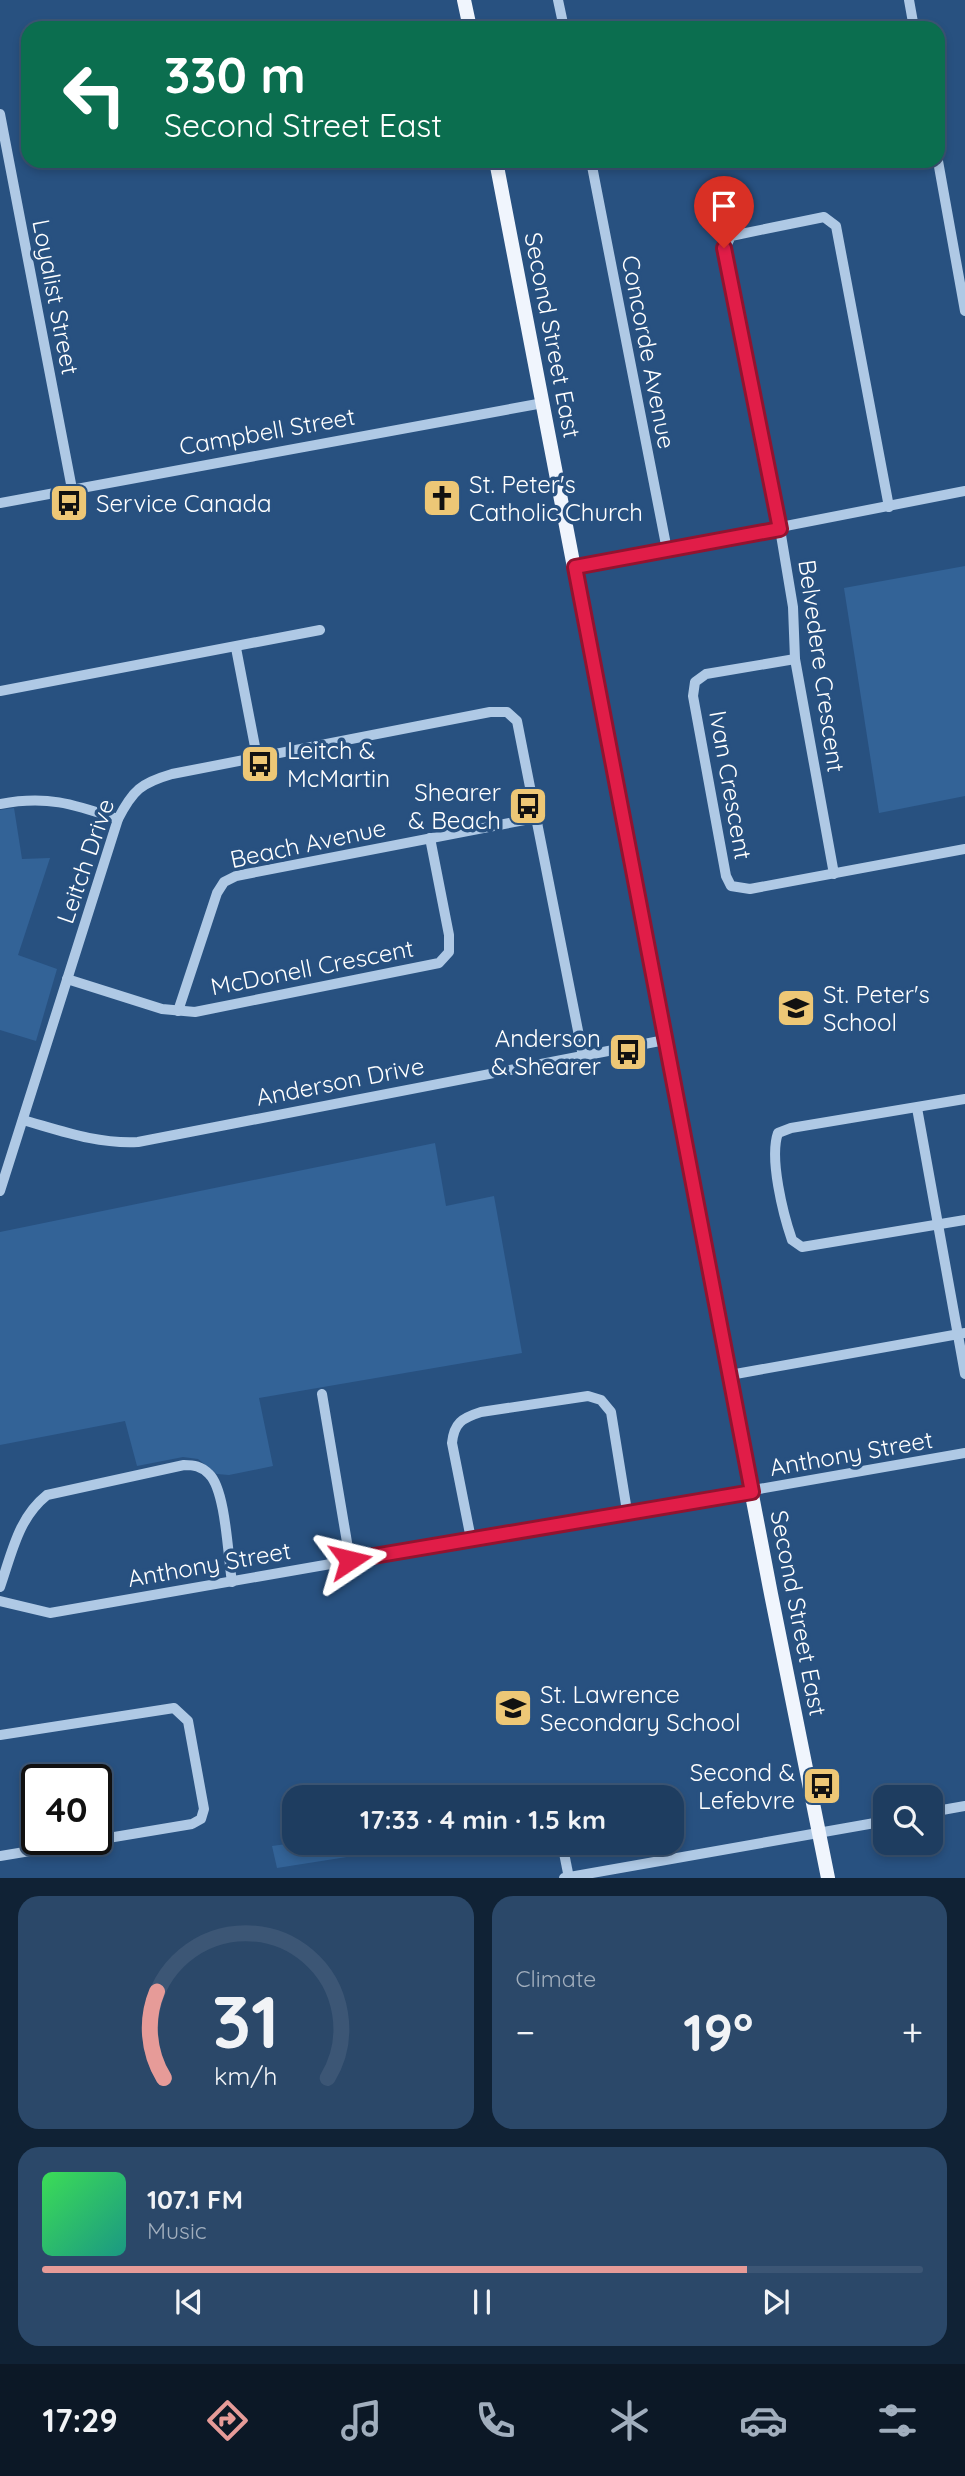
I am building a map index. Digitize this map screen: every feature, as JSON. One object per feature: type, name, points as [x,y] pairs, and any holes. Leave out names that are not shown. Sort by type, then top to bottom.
[{"type":"main road","points":[[464,0],[468,21]]},
{"type":"main road","name":"Second Street East","points":[[497,168],[828,1878]]},
{"type":"street","points":[[558,0],[562,21]]},
{"type":"street","points":[[909,0],[913,21]]},
{"type":"street","name":"Loyalist Street","points":[[0,114],[72,489]]},
{"type":"street","name":"Concorde Avenue","points":[[592,168],[667,551]]},
{"type":"street","points":[[939,168],[965,311]]},
{"type":"street","name":"Belvedere Crescent","points":[[834,874],[795,659],[793,607],[780,529],[724,248],[730,236],[824,217],[836,226],[889,506]]},
{"type":"street","name":"Campbell Street","points":[[0,503],[543,403]]},
{"type":"street","points":[[575,567],[965,491]]},
{"type":"street","points":[[0,691],[320,630]]},
{"type":"street","points":[[236,648],[257,757]]},
{"type":"street","name":"Ivan Crescent","points":[[795,659],[706,674],[695,682],[693,696],[726,876],[731,886],[750,889],[965,849]]},
{"type":"street","name":"Leitch Drive","points":[[0,1191],[118,818],[132,793],[149,780],[490,712],[508,712],[517,721],[536,818]]},
{"type":"street","points":[[0,804],[29,798],[50,799],[118,818]]},
{"type":"street","points":[[536,818],[583,1056]]},
{"type":"street","name":"Beach Avenue","points":[[178,1011],[217,893],[224,882],[236,876],[536,818]]},
{"type":"street","name":"McDonell Crescent","points":[[67,979],[178,1011],[214,1008],[439,963],[449,951],[449,935],[430,838]]},
{"type":"street","name":"Anderson Drive","points":[[23,1120],[89,1139],[138,1142],[665,1040]]},
{"type":"street","points":[[965,1099],[778,1133],[773,1146],[787,1225],[792,1240],[803,1247],[965,1220]]},
{"type":"street","points":[[917,1108],[937,1225],[961,1333],[965,1374]]},
{"type":"street","points":[[730,1375],[961,1333]]},
{"type":"street","points":[[322,1394],[350,1560]]},
{"type":"street","points":[[471,1539],[452,1443],[454,1428],[464,1417],[481,1412],[588,1396],[601,1400],[611,1412],[627,1511]]},
{"type":"street","name":"Anthony Street","points":[[0,1601],[50,1613],[965,1453]]},
{"type":"street","points":[[0,1587],[22,1522],[32,1506],[47,1495],[184,1465],[197,1465],[211,1475],[218,1492],[232,1582]]},
{"type":"street","points":[[0,1735],[174,1707],[188,1721],[204,1808],[202,1817],[193,1824],[0,1856]]},
{"type":"street","points":[[943,1810],[965,1806]]},
{"type":"street","points":[[564,1855],[568,1877],[873,1823]]},
{"type":"shaded area","points":[[965,566],[965,796],[879,813],[844,588]]},
{"type":"shaded area","points":[[14,808],[22,859],[50,858],[18,955],[57,969],[36,1041],[0,1030],[0,810]]},
{"type":"shaded area","points":[[435,1143],[446,1206],[494,1196],[522,1353],[259,1398],[273,1466],[229,1475],[217,1474],[198,1459],[183,1457],[137,1466],[125,1421],[0,1445],[0,1232]]},
{"type":"shaded area","points":[[282,1845],[282,1855],[360,1855],[277,1868],[272,1846]]},
{"type":"place","name":"St. Peter's Catholic Church","points":[[442,498]]},
{"type":"place","name":"Service Canada","points":[[69,503]]},
{"type":"place","name":"Leitch & McMartin","points":[[260,764]]},
{"type":"place","name":"Shearer & Beach","points":[[528,806]]},
{"type":"place","name":"St. Peter's School","points":[[796,1008]]},
{"type":"place","name":"Anderson & Shearer","points":[[628,1052]]},
{"type":"place","name":"St. Lawrence Secondary School","points":[[513,1708]]},
{"type":"place","name":"Second & Lefebvre","points":[[822,1786]]},
{"type":"route","points":[[350,1560],[627,1511],[752,1492],[575,567],[780,529],[724,248]]}]
